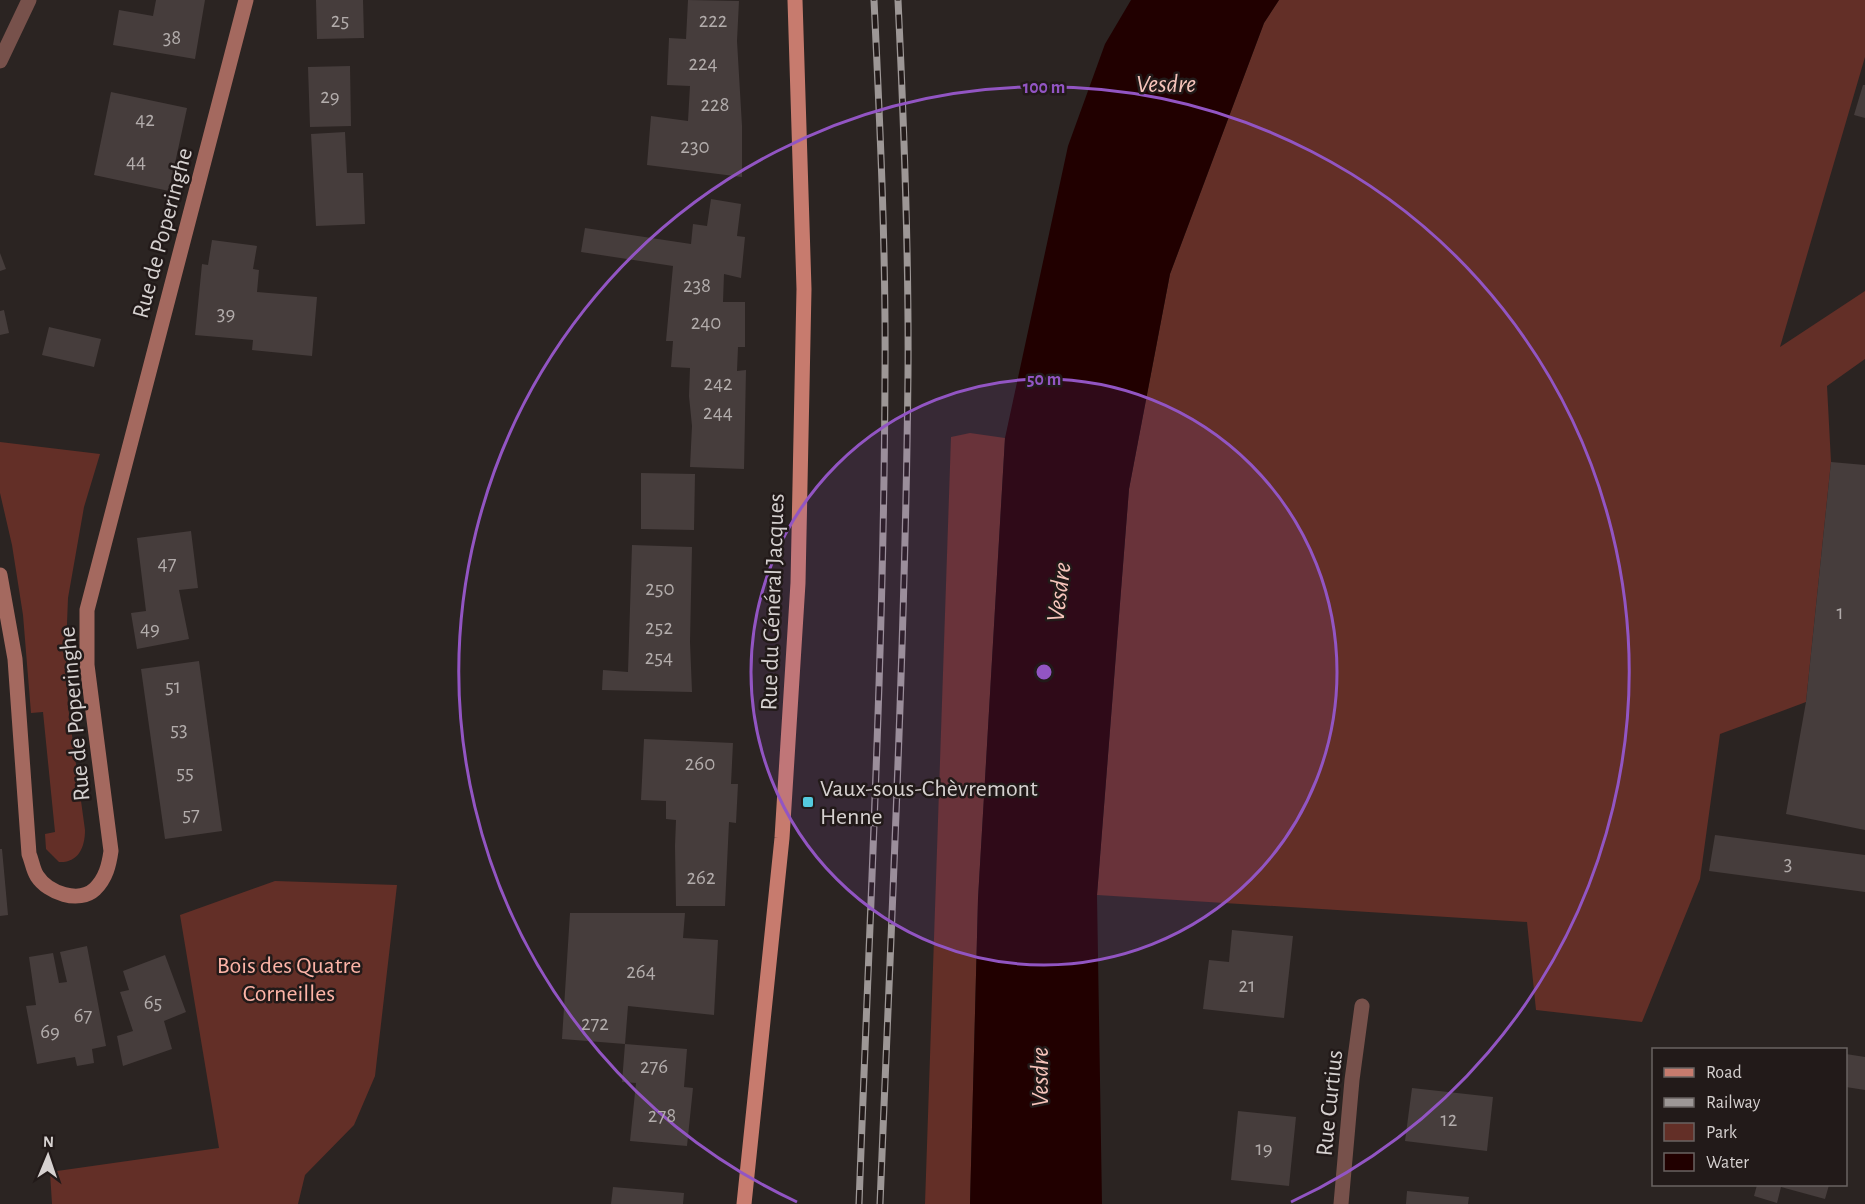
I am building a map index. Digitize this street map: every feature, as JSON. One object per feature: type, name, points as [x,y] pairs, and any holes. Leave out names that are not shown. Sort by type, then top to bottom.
[{"type":"main road","name":"Rue du Général Jacques","points":[[744,1204],[782,838],[798,583],[804,289],[795,0]]},
{"type":"street","points":[[0,61],[29,0]]},
{"type":"street","name":"Rue de Poperinghe","points":[[0,575],[15,659],[29,854],[37,876],[54,891],[66,896],[82,896],[94,891],[102,880],[109,868],[111,851],[87,665],[87,610],[246,0]]},
{"type":"street","name":"Rue Curtius","points":[[1341,1204],[1352,1080],[1362,1006]]},
{"type":"green space","points":[[1279,0],[1865,0],[1865,57],[1780,347],[1865,291],[1865,359],[1827,386],[1831,462],[1806,702],[1720,734],[1700,879],[1642,1022],[1536,1010],[1527,922],[1097,895],[1129,489],[1170,274],[1264,23]]},
{"type":"green space","points":[[970,433],[1005,438],[978,899],[970,1204],[925,1204],[951,437]]},
{"type":"green space","points":[[0,442],[100,454],[84,507],[68,598],[66,649],[68,706],[85,830],[82,848],[76,857],[66,862],[59,862],[46,849],[45,834],[55,832],[43,712],[31,713],[23,615],[12,545],[0,493]]},
{"type":"green space","name":"Bois des Quatre Corneilles","points":[[275,881],[397,885],[375,1076],[354,1125],[305,1175],[298,1204],[52,1204],[50,1172],[219,1148],[180,915]]},
{"type":"water","name":"Vesdre","points":[[1131,0],[1279,0],[1264,23],[1170,274],[1129,489],[1097,895],[1102,1204],[970,1204],[978,899],[1005,438],[1068,146],[1105,44]]},
{"type":"building","points":[[156,0],[205,0],[195,59],[113,45],[119,10],[153,16]]},
{"type":"building","points":[[316,0],[363,0],[364,38],[317,39]]},
{"type":"building","points":[[688,0],[739,1],[737,41],[742,126],[742,177],[647,165],[651,116],[688,121],[690,86],[667,85],[669,38],[686,39]]},
{"type":"building","points":[[350,66],[351,126],[310,127],[308,67]]},
{"type":"building","points":[[1863,85],[1865,85],[1865,118],[1854,115]]},
{"type":"building","points":[[111,92],[187,108],[169,191],[94,175]]},
{"type":"building","points":[[345,132],[347,173],[363,173],[365,224],[316,226],[311,134]]},
{"type":"building","points":[[711,199],[741,204],[737,236],[745,237],[741,278],[724,274],[723,302],[745,302],[745,347],[738,347],[737,371],[746,370],[744,469],[690,467],[692,426],[689,396],[690,368],[671,367],[673,341],[666,341],[673,266],[581,252],[585,228],[691,244],[693,224],[707,226]]},
{"type":"building","points":[[212,240],[257,246],[253,269],[259,270],[257,292],[317,297],[312,356],[252,350],[253,340],[195,335],[202,264],[208,265]]},
{"type":"building","points":[[0,253],[6,269],[0,271]]},
{"type":"building","points":[[4,310],[9,333],[0,335],[0,311]]},
{"type":"building","points":[[49,327],[101,339],[94,367],[42,355]]},
{"type":"building","points":[[1831,462],[1865,465],[1865,830],[1786,814],[1806,702]]},
{"type":"building","points":[[641,473],[695,474],[694,530],[641,529]]},
{"type":"building","points":[[191,531],[198,588],[179,590],[189,639],[137,649],[131,613],[146,611],[137,538]]},
{"type":"building","points":[[632,545],[692,547],[690,642],[692,692],[602,690],[603,670],[628,672]]},
{"type":"building","points":[[199,661],[222,831],[165,839],[141,669]]},
{"type":"building","points":[[644,739],[733,743],[731,784],[738,784],[736,823],[729,822],[725,906],[676,906],[676,820],[666,819],[666,801],[641,800]]},
{"type":"building","points":[[1715,835],[1865,855],[1865,892],[1709,871]]},
{"type":"building","points":[[0,849],[2,849],[8,915],[0,916]]},
{"type":"building","points":[[570,913],[685,913],[683,938],[718,940],[714,1015],[628,1006],[625,1044],[562,1039]]},
{"type":"building","points":[[1232,930],[1293,936],[1284,1018],[1203,1009],[1209,960],[1229,962]]},
{"type":"building","points":[[87,946],[106,1046],[92,1049],[94,1063],[77,1066],[75,1057],[37,1064],[26,1006],[36,1005],[29,957],[53,953],[59,983],[67,982],[60,952]]},
{"type":"building","points":[[165,955],[186,1012],[164,1021],[172,1049],[123,1066],[117,1036],[133,1031],[120,992],[129,990],[123,971]]},
{"type":"building","points":[[625,1044],[687,1049],[684,1087],[693,1088],[687,1146],[630,1141],[636,1083],[622,1082]]},
{"type":"building","points":[[1847,1054],[1865,1057],[1865,1090],[1847,1087]]},
{"type":"building","points":[[1412,1088],[1493,1097],[1487,1151],[1405,1141]]},
{"type":"building","points":[[1238,1111],[1296,1117],[1289,1186],[1231,1180]]},
{"type":"building","points":[[1757,1186],[1829,1186],[1825,1199],[1781,1187],[1777,1203],[1754,1196]]},
{"type":"building","points":[[613,1187],[684,1193],[683,1204],[611,1204]]},
{"type":"building","points":[[1407,1191],[1469,1197],[1468,1204],[1406,1204]]},
{"type":"railway","points":[[859,1204],[879,686],[884,479],[885,281],[874,0]]},
{"type":"railway","points":[[880,1204],[901,686],[908,375],[906,188],[898,0]]},
{"type":"place","name":"Vaux-sous-Chèvremont Henne","points":[[808,802]]}]
